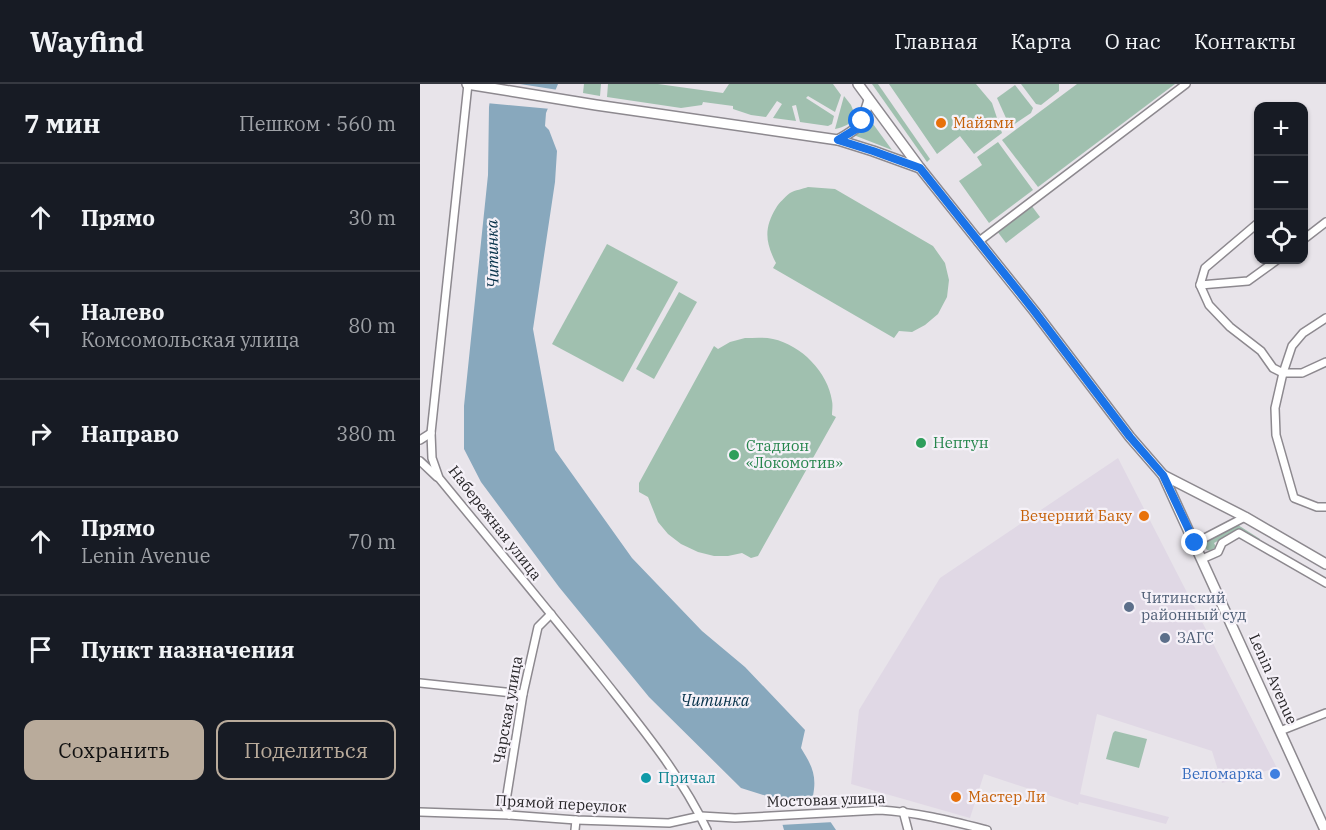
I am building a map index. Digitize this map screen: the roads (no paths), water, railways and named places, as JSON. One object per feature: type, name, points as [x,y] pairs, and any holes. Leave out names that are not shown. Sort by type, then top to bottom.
[{"type":"main road","points":[[468,84],[838,140],[920,168]]},
{"type":"main road","points":[[858,84],[920,168],[1035,312],[1130,437],[1163,475],[1245,517],[1326,564]]},
{"type":"main road","points":[[838,140],[856,129],[862,121],[869,100]]},
{"type":"main road","name":"Lenin Avenue","points":[[1163,475],[1325,830]]},
{"type":"street","name":"Набережная улица","points":[[468,84],[431,433],[432,458],[439,478],[552,614],[651,741],[685,788],[707,830]]},
{"type":"street","points":[[978,242],[1185,84]]},
{"type":"street","points":[[1308,236],[1326,222]]},
{"type":"street","points":[[1254,226],[1205,268],[1200,285],[1209,305],[1230,327],[1261,351],[1273,368],[1283,373],[1302,373],[1326,362]]},
{"type":"street","points":[[1200,285],[1248,282],[1272,264]]},
{"type":"street","points":[[1326,318],[1303,333],[1292,346],[1275,408],[1276,435],[1294,498],[1317,507],[1326,507]]},
{"type":"street","points":[[420,440],[431,433]]},
{"type":"street","points":[[420,461],[439,478]]},
{"type":"street","points":[[1195,543],[1245,517]]},
{"type":"street","points":[[1202,559],[1218,552],[1222,543],[1239,533],[1326,583]]},
{"type":"street","name":"Чарская улица","points":[[509,815],[505,807],[523,694],[538,627],[552,614]]},
{"type":"street","points":[[420,683],[523,694]]},
{"type":"street","points":[[1280,731],[1326,713]]},
{"type":"street","name":"Мостовая улица","points":[[701,816],[735,818],[880,810],[903,811],[987,830]]},
{"type":"street","points":[[903,811],[908,830]]},
{"type":"street","name":"Прямой переулок","points":[[420,812],[669,823],[701,816]]},
{"type":"street","points":[[575,830],[576,820]]},
{"type":"water","name":"Читинка","points":[[492,84],[558,84],[546,113],[545,126],[549,130],[557,151],[555,182],[533,329],[555,450],[632,558],[702,631],[745,667],[805,730],[801,748],[813,771],[813,796],[836,830],[784,830],[778,809],[770,797],[741,788],[649,697],[559,587],[481,482],[464,449],[464,406],[488,175],[489,107]]},
{"type":"place","name":"Майями","points":[[941,123]]},
{"type":"place","name":"Нептун","points":[[921,443]]},
{"type":"place","name":"Стадион «Локомотив»","points":[[734,455]]},
{"type":"place","name":"Вечерний Баку","points":[[1144,516]]},
{"type":"place","name":"Читинский районный суд","points":[[1129,607]]},
{"type":"place","name":"ЗАГС","points":[[1165,638]]},
{"type":"place","name":"Веломарка","points":[[1275,774]]},
{"type":"place","name":"Причал","points":[[646,778]]},
{"type":"place","name":"Мастер Ли","points":[[956,797]]}]
